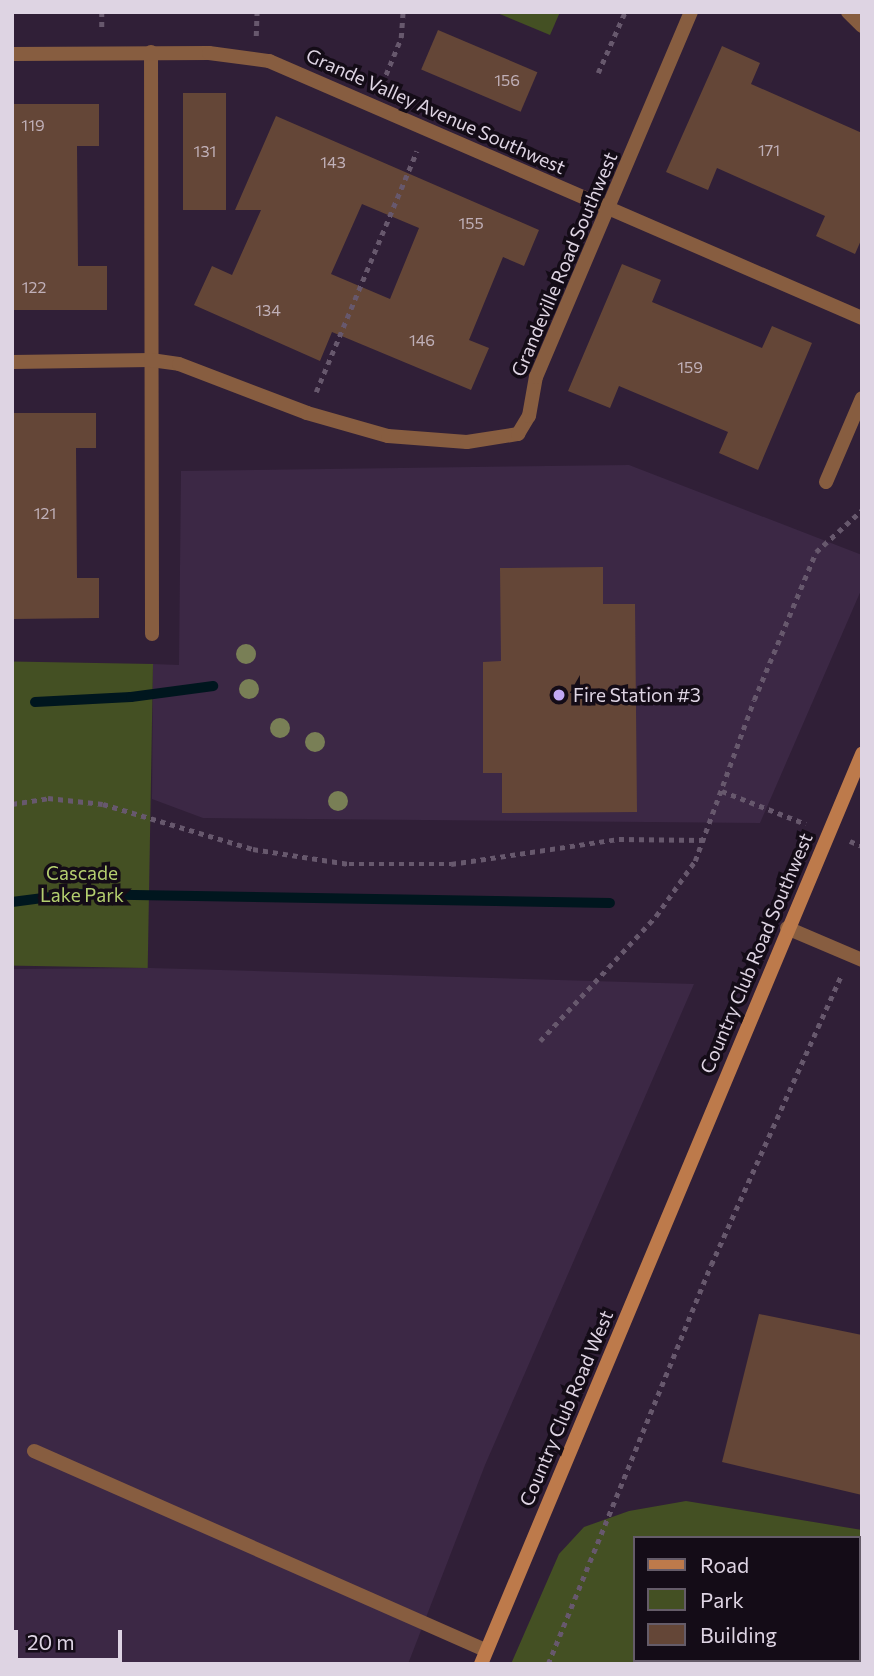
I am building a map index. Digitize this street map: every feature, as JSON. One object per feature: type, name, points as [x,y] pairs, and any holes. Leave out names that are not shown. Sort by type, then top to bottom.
[{"type":"main road","name":"Country Club Road Southwest","points":[[687,1167],[862,754]]},
{"type":"main road","name":"Country Club Road West","points":[[484,1657],[687,1167]]},
{"type":"street","points":[[848,12],[862,26]]},
{"type":"street","name":"Grandeville Road Southwest","points":[[12,362],[151,360],[201,369],[345,426],[412,439],[467,442],[518,434],[526,427],[536,377],[692,14]]},
{"type":"street","points":[[151,52],[152,634]]},
{"type":"street","name":"Grande Valley Avenue Southwest","points":[[12,54],[234,54],[269,61],[862,318]]},
{"type":"street","points":[[826,482],[862,398]]},
{"type":"street","points":[[787,928],[856,958]]},
{"type":"street","points":[[34,1451],[484,1657]]},
{"type":"path","points":[[373,105],[401,38],[403,12]]},
{"type":"path","points":[[598,74],[625,12]]},
{"type":"path","points":[[307,413],[426,128]]},
{"type":"path","points":[[540,1041],[656,916],[695,861],[754,700],[816,552],[862,510]]},
{"type":"path","points":[[722,791],[862,846]]},
{"type":"path","points":[[12,804],[47,798],[90,802],[142,813],[253,849],[349,863],[451,864],[583,842],[657,837],[704,840]]},
{"type":"path","points":[[548,1664],[711,1265],[856,958]]},
{"type":"shaded area","points":[[629,465],[862,555],[862,588],[760,823],[203,818],[152,799],[153,664],[179,665],[181,471]]},
{"type":"shaded area","points":[[150,968],[694,984],[485,1465],[408,1664],[12,1664],[12,969]]},
{"type":"green space","points":[[495,12],[560,12],[550,35]]},
{"type":"green space","name":"Cascade Lake Park","points":[[12,662],[153,664],[148,968],[12,966]]},
{"type":"green space","points":[[686,1501],[862,1530],[862,1664],[511,1664],[559,1554],[584,1527],[629,1511]]},
{"type":"building","points":[[438,30],[537,72],[521,112],[421,70]]},
{"type":"building","points":[[722,46],[760,63],[751,84],[862,133],[862,238],[855,254],[816,236],[825,216],[717,168],[708,190],[666,172]]},
{"type":"building","points":[[183,93],[226,93],[226,210],[183,210]]},
{"type":"building","points":[[12,104],[99,104],[99,146],[77,146],[78,266],[107,266],[107,310],[12,310]]},
{"type":"building","points":[[276,116],[539,230],[524,266],[503,257],[469,340],[489,348],[471,390],[332,332],[320,361],[194,305],[212,266],[232,275],[261,210],[235,210]],"holes":[[[362,204],[419,228],[390,299],[331,274]]]},
{"type":"building","points":[[622,264],[661,280],[652,302],[762,348],[772,326],[812,343],[758,470],[719,453],[728,432],[619,386],[610,408],[568,391]]},
{"type":"building","points":[[12,413],[96,413],[96,448],[76,448],[77,578],[99,578],[99,618],[12,619]]},
{"type":"building","name":"Fire Station #3","points":[[603,567],[603,604],[635,604],[637,812],[502,813],[502,773],[483,773],[483,662],[501,661],[500,568]]},
{"type":"building","points":[[759,1314],[862,1335],[862,1495],[722,1462]]},
{"type":"waterway","points":[[35,702],[131,697],[213,686]]},
{"type":"waterway","points":[[12,902],[74,894],[610,903]]},
{"type":"place","name":"Fire Station #3","points":[[559,695]]}]
